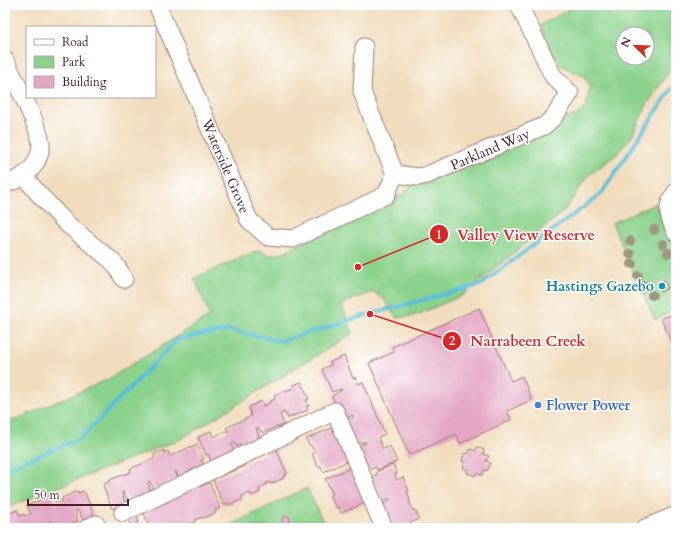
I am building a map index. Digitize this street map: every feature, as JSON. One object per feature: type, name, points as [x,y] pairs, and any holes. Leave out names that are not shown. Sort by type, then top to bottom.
[{"type":"street","name":"Waterside Grove","points":[[157,5],[249,220],[268,237],[293,239],[386,194],[395,174]]},
{"type":"street","name":"Parkland Way","points":[[395,174],[418,177],[427,175],[544,126],[554,117],[570,92],[553,76],[519,5]]},
{"type":"street","points":[[364,47],[362,92],[395,174]]},
{"type":"street","points":[[5,60],[37,128],[41,146],[36,163],[30,171],[18,180],[5,182]]},
{"type":"street","points":[[24,176],[66,223],[112,261],[124,279]]},
{"type":"street","points":[[676,192],[669,203],[668,210],[676,233]]},
{"type":"street","points":[[123,512],[335,411],[384,528]]},
{"type":"street","points":[[645,528],[676,515]]},
{"type":"green space","points":[[576,5],[676,5],[676,61],[646,106],[632,136],[617,154],[588,176],[565,210],[463,295],[417,315],[396,318],[384,299],[373,292],[341,304],[353,333],[181,439],[5,508],[5,424],[107,380],[210,316],[194,278],[259,250],[268,255],[280,254],[402,195],[409,189],[412,183],[561,117],[575,116],[586,107],[590,85],[583,76],[562,66],[553,55],[541,25]]},
{"type":"green space","points":[[657,203],[659,210],[660,207],[661,215],[676,250],[676,309],[655,320],[612,223]]},
{"type":"green space","points":[[307,488],[325,526],[321,528],[224,528]]},
{"type":"building","name":"Hastings Gazebo","points":[[664,280],[668,288],[661,292],[657,284]]},
{"type":"building","points":[[479,308],[511,381],[522,376],[532,400],[507,411],[511,420],[460,443],[456,434],[409,455],[369,363],[394,352],[392,347]]},
{"type":"building","points":[[676,313],[676,352],[661,319]]},
{"type":"building","points":[[344,356],[353,378],[355,377],[358,384],[363,382],[385,434],[378,437],[383,449],[390,446],[397,462],[377,470],[376,467],[365,470],[358,446],[366,443],[365,441],[355,444],[346,422],[354,417],[353,415],[346,418],[337,408],[332,396],[342,390],[332,392],[322,369],[331,365],[330,362]]},
{"type":"building","points":[[301,382],[309,399],[306,400],[309,406],[306,406],[308,410],[288,418],[284,412],[280,414],[284,425],[278,426],[263,433],[259,428],[256,428],[260,440],[243,447],[241,444],[236,446],[234,442],[231,444],[234,451],[211,461],[208,454],[206,455],[198,437],[211,431],[213,437],[228,431],[226,428],[251,416],[249,407],[261,401],[263,406],[270,403],[269,402],[275,399],[274,395],[293,388],[292,386]]},
{"type":"building","points":[[334,427],[349,461],[323,472],[321,466],[318,467],[312,454],[315,453],[306,439]]},
{"type":"building","points":[[197,444],[204,459],[201,460],[204,467],[179,478],[175,471],[178,479],[154,489],[150,481],[148,482],[151,494],[129,501],[122,492],[125,503],[112,509],[103,486],[110,481],[109,480],[131,472],[130,469],[155,458],[154,454],[164,450],[165,453],[168,451],[170,456]]},
{"type":"building","points":[[477,447],[484,450],[483,454],[489,456],[486,461],[491,463],[487,471],[484,470],[482,475],[476,473],[475,476],[467,473],[468,470],[463,468],[465,462],[462,461],[464,453],[468,454],[470,449],[475,451]]},
{"type":"building","points":[[276,448],[287,474],[283,476],[284,478],[270,484],[270,482],[266,483],[267,484],[259,489],[260,492],[251,496],[250,493],[242,496],[243,499],[229,505],[228,503],[223,505],[213,479],[246,466],[245,463]]},
{"type":"building","points":[[391,465],[394,466],[397,474],[395,474],[397,480],[403,477],[409,491],[407,491],[413,511],[415,510],[419,518],[403,526],[403,524],[391,527],[382,505],[390,500],[389,498],[382,502],[371,477],[377,475],[376,472]]},
{"type":"building","points":[[352,467],[367,502],[341,513],[339,507],[336,508],[330,495],[333,494],[325,479]]},
{"type":"building","points":[[210,483],[220,508],[215,510],[216,513],[195,520],[195,522],[181,528],[179,525],[173,528],[150,528],[142,509]]},
{"type":"building","points":[[78,491],[78,493],[83,491],[85,493],[94,515],[83,520],[78,510],[75,511],[78,521],[63,528],[55,528],[51,521],[48,522],[51,528],[5,528],[5,515],[17,510],[20,516],[24,514],[25,516],[31,514],[27,506],[52,494],[56,503],[63,500],[62,498]]},
{"type":"building","points":[[134,512],[139,522],[132,526],[127,516]]},
{"type":"building","points":[[284,516],[288,516],[290,520],[288,524],[284,524],[282,522],[282,518]]},
{"type":"waterway","points":[[5,469],[81,438],[178,339],[229,330],[281,341],[370,314],[480,285],[601,194],[676,82]]},
{"type":"place","name":"Valley View Reserve","points":[[358,267]]},
{"type":"place","name":"Hastings Gazebo","points":[[662,286]]},
{"type":"place","name":"Narrabeen Creek","points":[[370,314]]},
{"type":"place","name":"Flower Power","points":[[538,405]]}]
